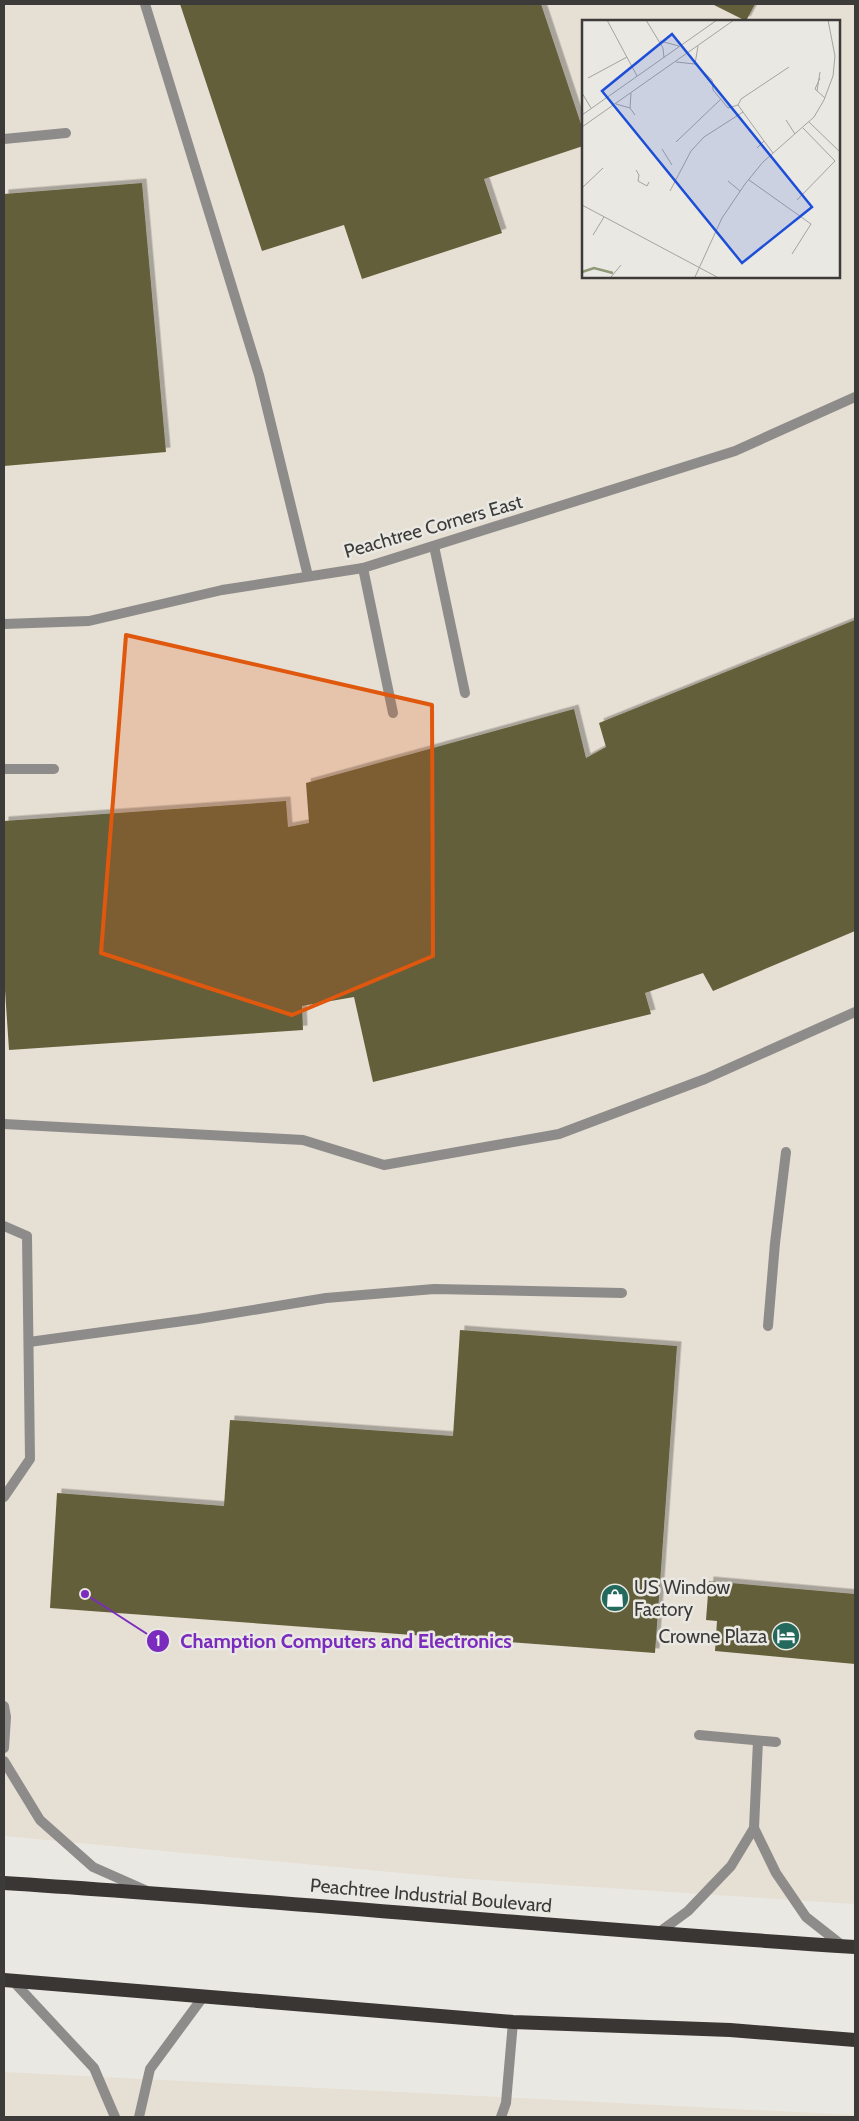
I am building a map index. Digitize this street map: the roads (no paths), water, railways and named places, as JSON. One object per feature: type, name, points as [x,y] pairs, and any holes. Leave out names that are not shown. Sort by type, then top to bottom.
[{"type":"highway","name":"Peachtree Industrial Boulevard","points":[[4,1883],[150,1892],[849,1947]]},
{"type":"highway","points":[[8,1981],[513,2022],[730,2030],[855,2040]]},
{"type":"street","points":[[145,4],[259,375],[308,576]]},
{"type":"street","points":[[4,139],[66,133]]},
{"type":"street","name":"Peachtree Corners East","points":[[4,624],[88,621],[222,590],[363,568],[735,451],[855,397]]},
{"type":"street","points":[[434,546],[465,693]]},
{"type":"street","points":[[363,568],[393,712]]},
{"type":"street","points":[[4,769],[54,769]]},
{"type":"street","points":[[4,1124],[303,1140],[384,1165],[558,1134],[705,1079],[855,1012]]},
{"type":"street","points":[[768,1326],[775,1243],[786,1152]]},
{"type":"street","points":[[4,1226],[27,1236],[30,1459],[4,1497]]},
{"type":"street","points":[[29,1342],[198,1319],[326,1298],[414,1290],[622,1293]]},
{"type":"street","points":[[4,1706],[6,1717],[4,1748]]},
{"type":"street","points":[[700,1735],[776,1742]]},
{"type":"street","points":[[658,1933],[688,1912],[731,1866],[754,1828],[758,1740]]},
{"type":"street","points":[[4,1761],[40,1820],[86,1862],[93,1868],[150,1892]]},
{"type":"street","points":[[754,1828],[776,1873],[806,1917],[849,1947]]},
{"type":"street","points":[[8,1981],[94,2068],[115,2117]]},
{"type":"street","points":[[138,2117],[150,2069],[203,1997]]},
{"type":"street","points":[[501,2117],[506,2103],[513,2022]]},
{"type":"place","name":"Chamption Computers and Electronics","points":[[85,1594]]},
{"type":"place","name":"US Window Factory","points":[[615,1598]]},
{"type":"place","name":"Crowne Plaza","points":[[786,1636]]}]
